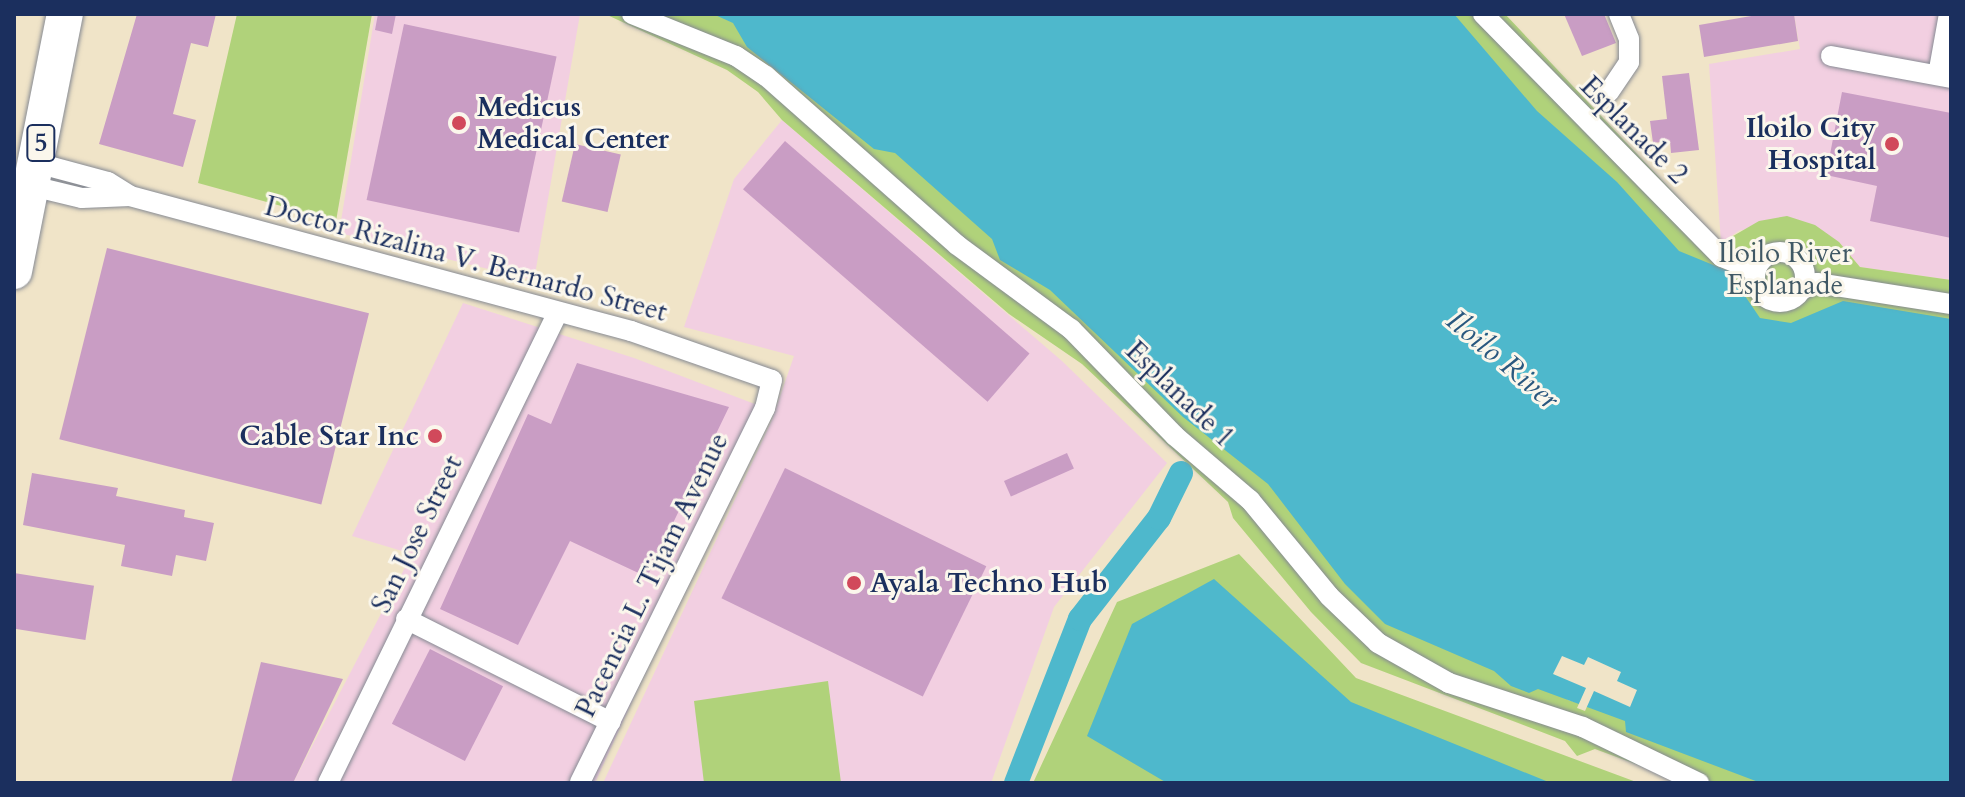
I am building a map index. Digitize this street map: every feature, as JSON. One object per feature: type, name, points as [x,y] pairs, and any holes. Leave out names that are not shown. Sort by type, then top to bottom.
[{"type":"highway","name":"5","points":[[14,271],[65,14]]},
{"type":"street","name":"Esplanade 1","points":[[632,14],[736,56],[766,76],[957,245],[1071,329],[1175,436],[1241,490],[1329,596],[1378,643],[1449,683],[1583,727],[1699,783]]},
{"type":"street","name":"Esplanade 2","points":[[1483,14],[1722,257],[1755,270]]},
{"type":"street","points":[[1609,92],[1629,62],[1629,39],[1619,14]]},
{"type":"street","points":[[1831,56],[1945,77],[1949,14]]},
{"type":"street","name":"Doctor Rizalina V. Bernardo Street","points":[[34,174],[82,198],[130,196],[558,312],[763,373],[772,380],[773,392]]},
{"type":"street","points":[[1803,289],[1803,264],[1790,253],[1773,252],[1755,270],[1761,293],[1775,302],[1791,300],[1803,289],[1817,283],[1951,304]]},
{"type":"street","name":"San Jose Street","points":[[328,783],[558,312]]},
{"type":"street","name":"Pacencia L. Tijam Avenue","points":[[580,783],[773,392]]},
{"type":"street","points":[[406,619],[611,722]]},
{"type":"shaded area","name":"Medicus Medical Center","points":[[375,14],[580,14],[534,280],[339,233]]},
{"type":"shaded area","points":[[1794,14],[1951,14],[1951,280],[1860,267],[1839,242],[1740,230],[1721,243],[1709,64],[1800,49]]},
{"type":"shaded area","points":[[782,120],[1062,361],[1167,463],[1054,607],[991,783],[603,783],[772,420],[794,356],[684,327],[734,179]]},
{"type":"shaded area","points":[[463,303],[634,358],[765,408],[595,783],[293,783],[412,554],[352,536]]},
{"type":"green space","points":[[237,14],[372,14],[336,221],[198,183]]},
{"type":"green space","points":[[605,14],[750,14],[1229,450],[1568,700],[1855,783],[1687,783],[1595,749],[1577,756],[1565,741],[1361,663],[1311,612],[1233,518],[1228,502],[1082,364],[1009,314],[782,120],[758,92],[727,70]]},
{"type":"green space","name":"Iloilo River Esplanade","points":[[1428,14],[1505,14],[1721,243],[1759,221],[1787,216],[1815,225],[1839,242],[1860,267],[1951,280],[1951,372],[1763,345],[1691,266]]},
{"type":"green space","points":[[1239,554],[1356,678],[1639,783],[1033,783],[1117,602]]},
{"type":"green space","points":[[828,681],[841,783],[704,783],[694,701]]},
{"type":"water","name":"Iloilo River","points":[[713,14],[1454,14],[1537,111],[1617,182],[1679,251],[1728,271],[1760,318],[1791,323],[1843,301],[1951,319],[1951,783],[1761,783],[1626,732],[1625,721],[1538,689],[1529,693],[1511,686],[1494,671],[1385,624],[1345,584],[1268,484],[1183,417],[1050,290],[1000,260],[992,239],[895,153],[874,149],[747,47],[733,23]]},
{"type":"water","points":[[1214,579],[1351,702],[1551,783],[1167,783],[1087,736],[1132,624]]},
{"type":"pier","points":[[1562,656],[1584,665],[1588,657],[1621,672],[1617,681],[1637,690],[1630,707],[1594,691],[1585,711],[1577,708],[1586,688],[1553,674]]},
{"type":"building","points":[[137,14],[216,14],[208,47],[191,43],[173,114],[196,120],[183,167],[99,144]]},
{"type":"building","points":[[378,14],[396,14],[392,34],[375,30]]},
{"type":"building","points":[[1564,14],[1604,14],[1616,43],[1582,56]]},
{"type":"building","points":[[1763,14],[1794,14],[1798,41],[1704,57],[1699,25]]},
{"type":"building","points":[[404,24],[557,56],[519,233],[367,200]]},
{"type":"building","points":[[1689,73],[1699,150],[1671,153],[1670,141],[1653,143],[1650,121],[1667,119],[1662,76]]},
{"type":"building","name":"Iloilo City Hospital","points":[[1842,92],[1951,113],[1951,238],[1870,221],[1877,186],[1826,175]]},
{"type":"building","points":[[785,141],[1030,354],[988,402],[743,189]]},
{"type":"building","points":[[575,144],[621,155],[608,212],[562,201]]},
{"type":"building","points":[[107,248],[369,313],[321,504],[59,439]]},
{"type":"building","points":[[577,363],[729,407],[647,577],[570,541],[518,645],[440,609],[528,414],[551,424]]},
{"type":"building","points":[[1067,453],[1074,469],[1011,497],[1004,481]]},
{"type":"building","name":"Ayala Techno Hub","points":[[785,468],[986,566],[923,697],[721,598]]},
{"type":"building","points":[[32,473],[118,488],[116,496],[185,510],[184,517],[214,523],[206,561],[176,555],[172,576],[121,566],[125,545],[23,525]]},
{"type":"building","points":[[14,573],[94,586],[85,640],[14,629]]},
{"type":"building","points":[[430,649],[503,686],[465,761],[392,724]]},
{"type":"building","points":[[261,662],[343,679],[293,783],[231,783]]},
{"type":"waterway","points":[[1016,783],[1080,619],[1159,518],[1181,473]]},
{"type":"place","name":"Medicus Medical Center","points":[[459,123]]},
{"type":"place","name":"Iloilo City Hospital","points":[[1892,144]]},
{"type":"place","name":"Cable Star Inc","points":[[435,436]]},
{"type":"place","name":"Ayala Techno Hub","points":[[854,583]]}]
